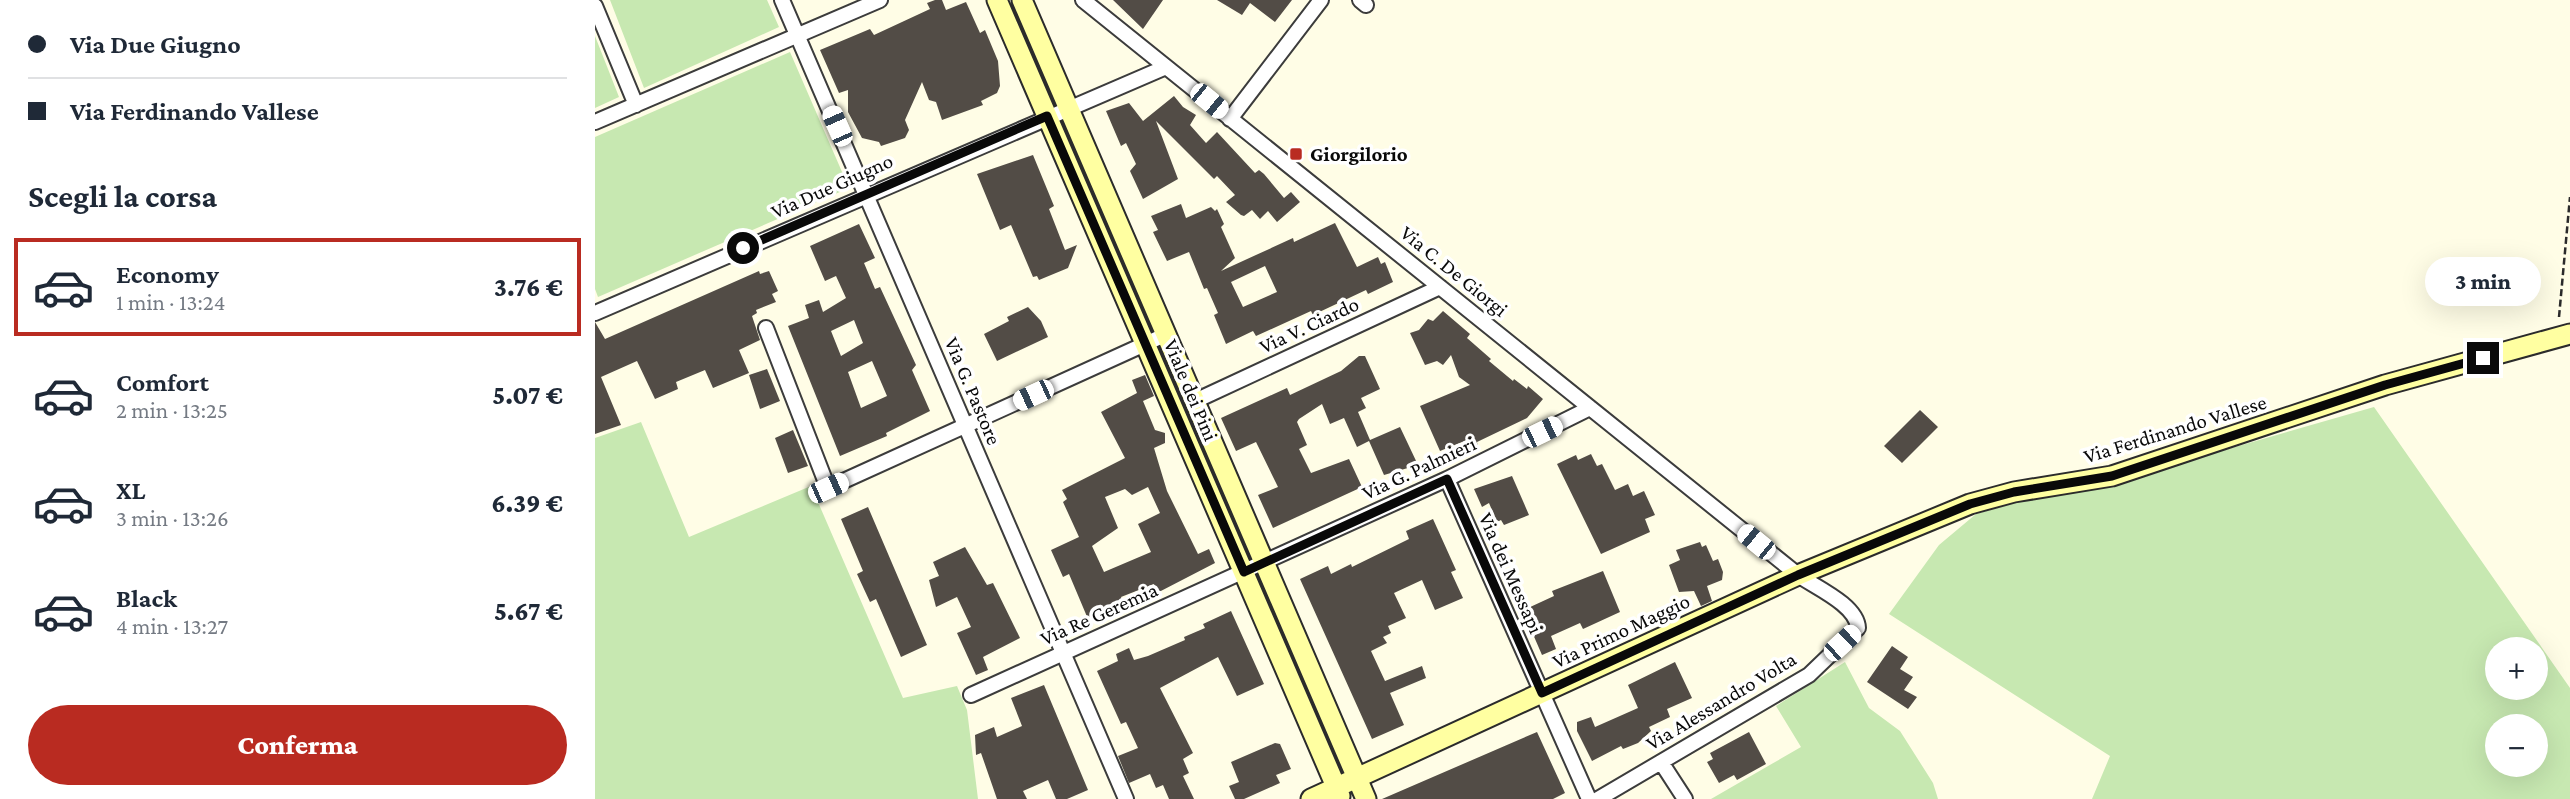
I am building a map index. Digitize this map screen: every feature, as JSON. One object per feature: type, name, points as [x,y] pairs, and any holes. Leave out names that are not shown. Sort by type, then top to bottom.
[{"type":"street","name":"Via G. Pastore","points":[[782,0],[1126,799]]},
{"type":"street","points":[[595,122],[880,0]]},
{"type":"street","name":"Viale dei Pini","points":[[997,0],[1339,793]]},
{"type":"street","name":"Viale dei Pini","points":[[1022,0],[1366,799]]},
{"type":"street","name":"Via C. De Giorgi","points":[[1083,0],[1798,575]]},
{"type":"street","points":[[1230,118],[1321,0]]},
{"type":"street","points":[[595,6],[636,105]]},
{"type":"street","name":"Via Due Giugno","points":[[595,313],[866,193],[1166,66]]},
{"type":"street","name":"Via V. Ciardo","points":[[1195,401],[1440,287]]},
{"type":"street","points":[[766,328],[828,488],[1167,334]]},
{"type":"street","name":"Via Ferdinando Vallese","points":[[1798,575],[1970,504],[2014,492],[2112,476],[2385,385],[2563,336]]},
{"type":"street","name":"Via G. Palmieri","points":[[1244,572],[1447,479],[1590,408]]},
{"type":"street","name":"Via dei Messapi","points":[[1447,479],[1589,799]]},
{"type":"street","name":"Via Re Geremia","points":[[971,695],[1244,572]]},
{"type":"street","name":"Via Primo Maggio","points":[[1311,799],[1339,793],[1357,777],[1798,575]]},
{"type":"street","name":"Via Alessandro Volta","points":[[1598,799],[1809,675],[1858,628],[1858,620],[1850,610],[1798,575]]},
{"type":"street","points":[[1661,762],[1685,799]]},
{"type":"path","points":[[2563,336],[2570,197]]},
{"type":"green space","points":[[610,0],[767,0],[779,27],[644,88]]},
{"type":"green space","points":[[595,36],[619,97],[595,108]]},
{"type":"green space","points":[[790,52],[849,188],[598,297],[595,289],[595,137]]},
{"type":"green space","points":[[2374,407],[2534,637],[2485,637],[2485,700],[2548,700],[2548,656],[2570,688],[2570,799],[2092,799],[2110,756],[1889,614],[1939,545],[1976,514],[2029,499],[2093,488]]},
{"type":"green space","points":[[641,422],[689,537],[811,486],[903,698],[957,686],[967,710],[978,799],[595,799],[595,438]]},
{"type":"green space","points":[[1845,662],[1869,708],[1900,731],[1933,783],[1938,799],[1711,799],[1801,747],[1776,706]]},
{"type":"building","points":[[942,0],[946,10],[966,2],[980,33],[985,30],[998,61],[1000,86],[997,93],[981,101],[983,105],[942,120],[936,102],[929,100],[922,82],[905,120],[909,130],[905,138],[881,146],[879,142],[862,138],[848,112],[848,90],[839,93],[820,50],[870,29],[874,35],[930,9],[927,3]]},
{"type":"building","points":[[1113,0],[1163,0],[1143,29]]},
{"type":"building","points":[[1217,0],[1292,0],[1275,22],[1250,3],[1242,15]]},
{"type":"building","points":[[1174,96],[1183,107],[1196,115],[1190,125],[1206,143],[1217,132],[1255,173],[1259,170],[1264,174],[1284,198],[1291,192],[1300,202],[1277,222],[1268,211],[1260,219],[1252,210],[1244,216],[1241,215],[1226,202],[1235,195],[1217,176],[1214,179],[1156,121],[1178,179],[1143,199],[1130,171],[1136,164],[1126,143],[1121,146],[1106,111],[1129,103],[1143,121]]},
{"type":"building","points":[[1033,155],[1054,206],[1049,209],[1065,250],[1077,245],[1068,268],[1039,280],[1037,276],[1033,277],[1011,225],[1000,230],[977,174]]},
{"type":"building","points":[[1181,204],[1186,218],[1211,207],[1215,211],[1217,209],[1224,224],[1221,227],[1235,258],[1221,271],[1293,238],[1294,242],[1335,223],[1357,267],[1378,257],[1381,264],[1385,262],[1393,282],[1368,294],[1366,290],[1313,315],[1311,311],[1256,336],[1253,331],[1226,344],[1214,315],[1218,313],[1207,288],[1204,289],[1189,252],[1167,261],[1153,232],[1158,230],[1151,216]],"holes":[[[1265,266],[1277,292],[1243,307],[1231,282]]]},
{"type":"building","points":[[859,224],[875,258],[864,263],[875,289],[880,287],[916,365],[912,370],[930,411],[886,433],[887,436],[840,456],[788,326],[809,318],[805,305],[819,300],[823,312],[846,298],[836,276],[825,281],[810,246]],"holes":[[[854,320],[863,343],[841,356],[831,331]],[[872,361],[887,396],[861,408],[848,372]]]},
{"type":"building","points":[[759,271],[760,274],[769,271],[778,291],[772,294],[776,302],[756,310],[757,313],[752,316],[760,340],[739,350],[749,373],[713,388],[705,370],[676,382],[678,389],[655,399],[637,361],[601,377],[621,425],[595,434],[595,322],[605,339]]},
{"type":"building","points":[[1028,307],[1041,321],[1048,337],[997,361],[984,334],[1009,321],[1007,317]]},
{"type":"building","points":[[1443,311],[1470,334],[1467,338],[1491,359],[1489,361],[1513,381],[1514,379],[1527,389],[1528,386],[1543,399],[1527,418],[1477,442],[1478,448],[1465,454],[1462,442],[1440,451],[1420,406],[1470,385],[1459,377],[1451,355],[1443,365],[1437,361],[1425,365],[1410,333],[1419,330],[1428,319],[1433,321]]},
{"type":"building","points":[[1359,356],[1365,356],[1380,389],[1361,398],[1366,408],[1358,412],[1370,440],[1400,427],[1418,465],[1384,475],[1369,441],[1357,447],[1344,418],[1330,424],[1322,404],[1297,422],[1307,445],[1299,449],[1311,473],[1349,459],[1362,487],[1273,528],[1258,495],[1278,487],[1256,442],[1236,451],[1221,418],[1287,388],[1290,395],[1341,371]]},
{"type":"building","points":[[767,369],[780,401],[760,409],[749,375]]},
{"type":"building","points":[[1145,375],[1154,396],[1143,401],[1155,430],[1165,433],[1165,443],[1154,448],[1167,491],[1198,554],[1209,549],[1215,563],[1157,593],[1154,584],[1121,597],[1123,603],[1088,619],[1069,574],[1063,577],[1051,550],[1079,537],[1063,502],[1067,499],[1062,490],[1125,458],[1101,412],[1137,393],[1132,380]],"holes":[[[1148,487],[1160,513],[1138,524],[1151,552],[1104,572],[1092,546],[1118,528],[1105,497],[1125,489],[1132,495]]]},
{"type":"building","points":[[1920,410],[1938,427],[1902,463],[1884,446]]},
{"type":"building","points":[[793,430],[808,466],[788,473],[775,438]]},
{"type":"building","points":[[1591,454],[1597,466],[1602,464],[1615,490],[1628,484],[1633,496],[1644,491],[1655,515],[1645,519],[1650,532],[1601,554],[1557,464],[1576,455],[1578,460]]},
{"type":"building","points":[[1512,476],[1529,515],[1504,525],[1501,520],[1497,522],[1489,503],[1482,507],[1474,489]]},
{"type":"building","points":[[868,507],[927,645],[901,657],[876,599],[870,602],[857,574],[863,571],[841,519]]},
{"type":"building","points":[[1433,519],[1456,570],[1451,572],[1463,598],[1435,610],[1422,580],[1394,593],[1406,618],[1388,626],[1391,633],[1383,637],[1387,643],[1371,651],[1385,681],[1422,666],[1426,678],[1390,693],[1404,725],[1372,739],[1300,579],[1328,566],[1331,574],[1351,564],[1352,567],[1409,539],[1406,531]]},
{"type":"building","points":[[1700,542],[1702,547],[1706,545],[1713,561],[1718,559],[1723,572],[1722,580],[1707,586],[1712,601],[1701,606],[1694,591],[1679,592],[1669,565],[1680,560],[1676,550]]},
{"type":"building","points":[[965,547],[987,585],[993,583],[1020,638],[983,657],[988,670],[976,675],[957,633],[971,627],[957,597],[936,607],[929,580],[939,576],[933,562]]},
{"type":"building","points":[[1603,571],[1620,612],[1583,629],[1580,623],[1551,636],[1556,649],[1542,655],[1529,625],[1535,622],[1528,608],[1554,596],[1552,591]]},
{"type":"building","points":[[1231,611],[1264,684],[1237,696],[1218,657],[1160,688],[1193,753],[1183,759],[1189,773],[1183,776],[1194,799],[1169,799],[1163,785],[1156,788],[1150,774],[1129,783],[1118,756],[1138,748],[1126,722],[1121,724],[1097,671],[1118,661],[1116,654],[1129,648],[1134,660],[1148,656],[1185,640],[1184,637],[1205,628],[1203,624]]},
{"type":"building","points":[[1892,646],[1908,657],[1900,669],[1913,677],[1904,690],[1917,697],[1908,709],[1867,682]]},
{"type":"building","points":[[1675,662],[1692,698],[1667,709],[1670,717],[1649,727],[1651,731],[1638,743],[1623,749],[1621,746],[1592,761],[1577,731],[1577,722],[1591,717],[1595,727],[1638,708],[1628,685]]},
{"type":"building","points":[[1044,685],[1088,790],[1067,799],[1056,799],[1048,780],[1023,791],[1027,799],[997,799],[981,753],[976,755],[975,735],[994,727],[997,737],[1022,726],[1011,698]]},
{"type":"building","points":[[1537,732],[1565,793],[1553,799],[1382,799]]},
{"type":"building","points":[[1749,732],[1766,764],[1737,780],[1734,775],[1719,783],[1707,762],[1713,759],[1710,753]]},
{"type":"building","points":[[1275,743],[1280,744],[1291,769],[1276,775],[1280,783],[1244,799],[1235,799],[1229,786],[1239,782],[1231,762]]},
{"type":"place","name":"Giorgilorio","points":[[1296,154]]},
{"type":"route","points":[[743,248],[1047,116],[1244,572],[1447,479],[1542,693],[1798,575],[1970,504],[2014,492],[2112,476],[2385,385],[2483,358]]}]
